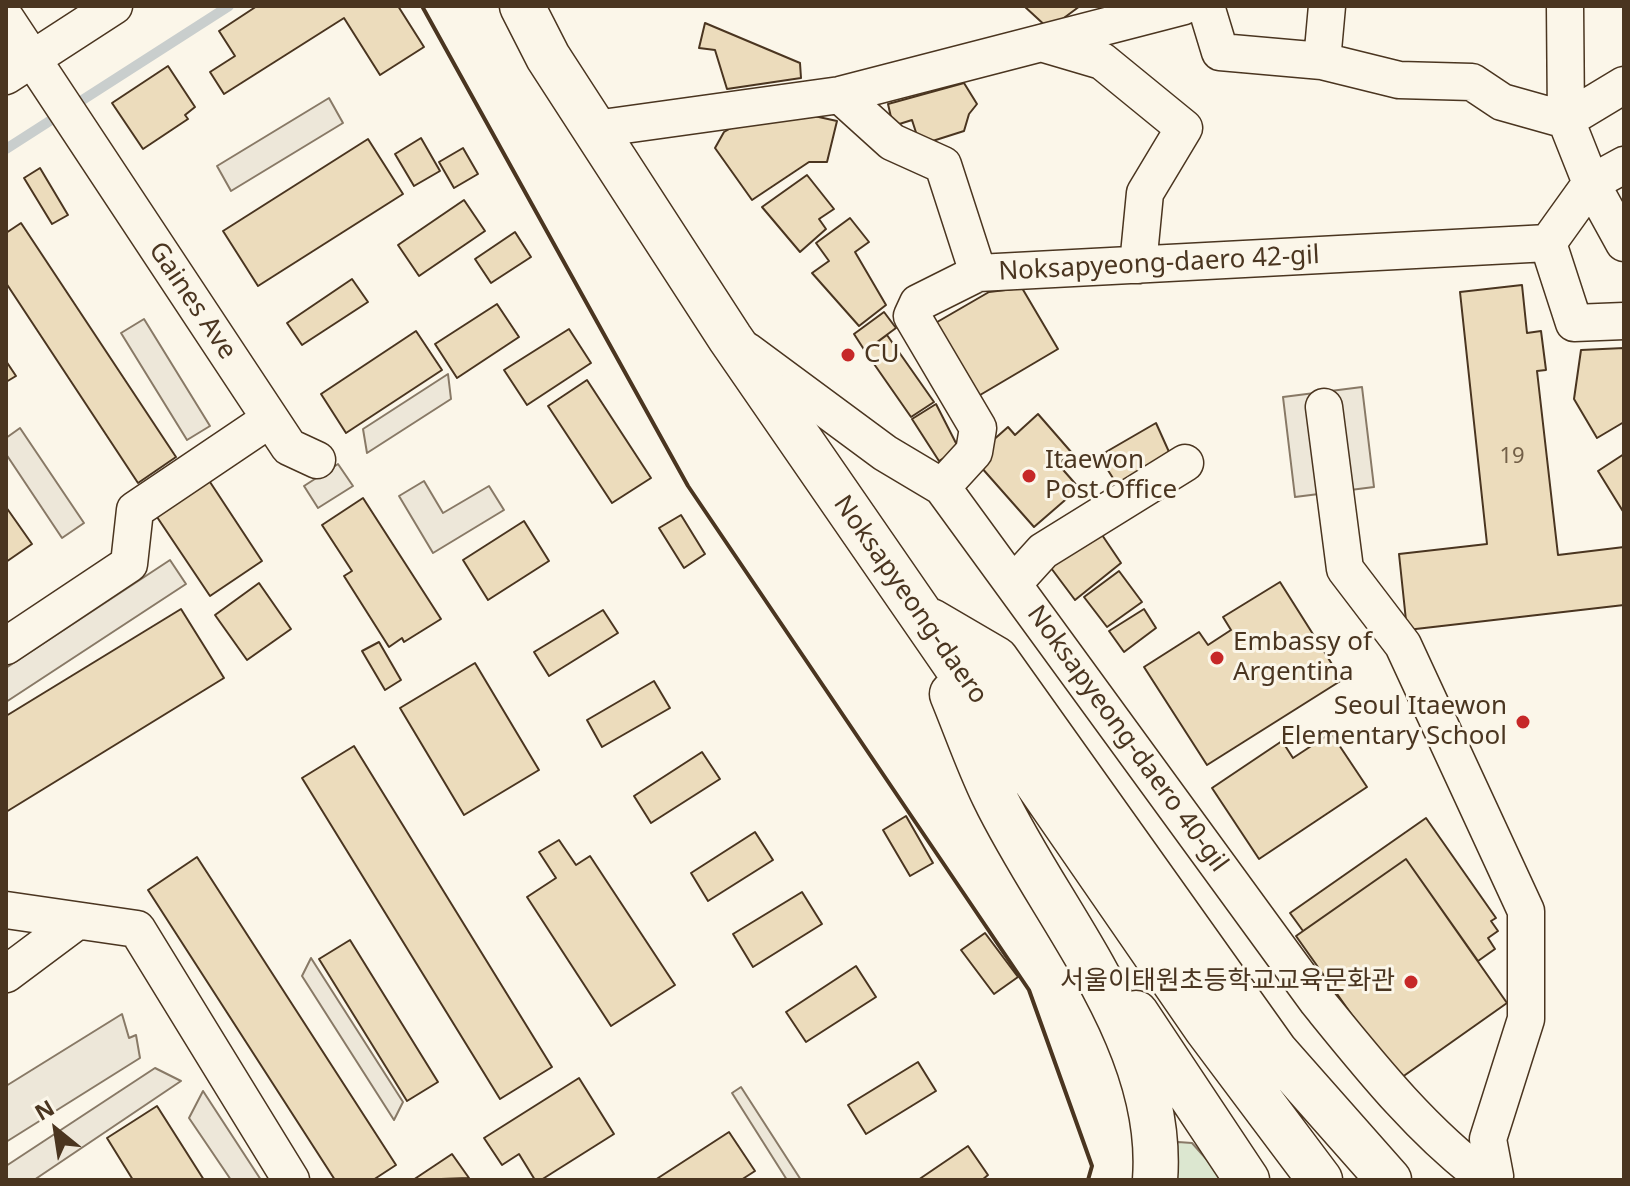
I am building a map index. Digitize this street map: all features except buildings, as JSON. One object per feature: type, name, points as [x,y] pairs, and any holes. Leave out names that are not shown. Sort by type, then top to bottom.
[{"type":"main road","name":"Noksapyeong-daero","points":[[522,6],[548,57],[730,338],[1206,1028],[1320,1180]]},
{"type":"main road","points":[[919,614],[994,796],[1103,987],[1127,1037],[1154,1128],[1155,1180]]},
{"type":"main road","points":[[919,614],[996,659],[1275,1051],[1389,1180]]},
{"type":"main road","points":[[994,796],[1247,1180]]},
{"type":"street","points":[[19,68],[114,6]]},
{"type":"street","points":[[595,129],[840,95],[1184,6]]},
{"type":"street","points":[[1206,6],[1220,52],[1322,61],[1399,80],[1472,82],[1502,102],[1566,120],[1624,85]]},
{"type":"street","points":[[1322,61],[1327,6]]},
{"type":"street","points":[[1565,6],[1566,120],[1591,183],[1624,243]]},
{"type":"street","name":"Gaines Ave","points":[[6,19],[19,68],[78,129],[289,447],[317,460]]},
{"type":"street","points":[[1039,42],[1102,61],[1184,128],[1145,193],[1138,265]]},
{"type":"street","points":[[840,95],[892,142],[943,165],[978,273]]},
{"type":"street","points":[[1624,165],[1591,183],[1548,243],[1574,323],[1624,321]]},
{"type":"street","name":"Noksapyeong-daero 42-gil","points":[[942,487],[974,452],[978,428],[912,316],[918,303],[978,273],[1548,243]]},
{"type":"street","name":"Noksapyeong-daero 40-gil","points":[[730,338],[885,453],[942,487],[1317,1001],[1381,1079],[1455,1156],[1489,1180]]},
{"type":"street","points":[[1324,407],[1345,569],[1403,645],[1526,911],[1526,1019],[1488,1139],[1495,1176],[1489,1180]]},
{"type":"street","points":[[6,646],[129,564],[135,510],[270,419]]},
{"type":"street","points":[[1014,583],[1043,551],[1185,463]]},
{"type":"street","points":[[6,910],[137,929],[291,1180]]},
{"type":"street","points":[[6,974],[77,921]]},
{"type":"green space","points":[[1178,1142],[1192,1143],[1225,1180],[1166,1180],[1171,1149]]},
{"type":"shaded area","points":[[329,98],[343,123],[231,191],[217,166]]},
{"type":"shaded area","points":[[144,319],[210,426],[187,440],[121,333]]},
{"type":"shaded area","points":[[448,374],[451,399],[367,453],[363,429]]},
{"type":"shaded area","points":[[1362,387],[1374,487],[1295,497],[1283,397]]},
{"type":"shaded area","points":[[20,428],[84,523],[62,538],[6,454],[6,438]]},
{"type":"shaded area","points":[[338,464],[353,486],[318,508],[304,486]]},
{"type":"shaded area","points":[[424,481],[443,513],[489,486],[504,510],[433,553],[399,496]]},
{"type":"shaded area","points":[[170,560],[186,584],[6,702],[6,668]]},
{"type":"shaded area","points":[[311,958],[403,1102],[394,1120],[302,976]]},
{"type":"shaded area","points":[[122,1014],[129,1038],[136,1035],[140,1058],[6,1142],[6,1086]]},
{"type":"shaded area","points":[[155,1068],[181,1081],[34,1180],[6,1180],[6,1166]]},
{"type":"shaded area","points":[[741,1087],[801,1180],[787,1180],[732,1093]]},
{"type":"shaded area","points":[[203,1091],[261,1180],[231,1180],[189,1118]]},
{"type":"waterway","points":[[6,149],[229,6]]},
{"type":"wall","points":[[422,6],[688,486],[1029,990],[1092,1166],[1088,1180]]},
{"type":"place","name":"CU","points":[[848,355]]},
{"type":"place","name":"Itaewon Post Office","points":[[1029,476]]},
{"type":"place","name":"Embassy of Argentina","points":[[1217,658]]},
{"type":"place","name":"Seoul Itaewon Elementary School","points":[[1523,722]]},
{"type":"place","name":"서울이태원초등학교교육문화관","points":[[1411,982]]}]
